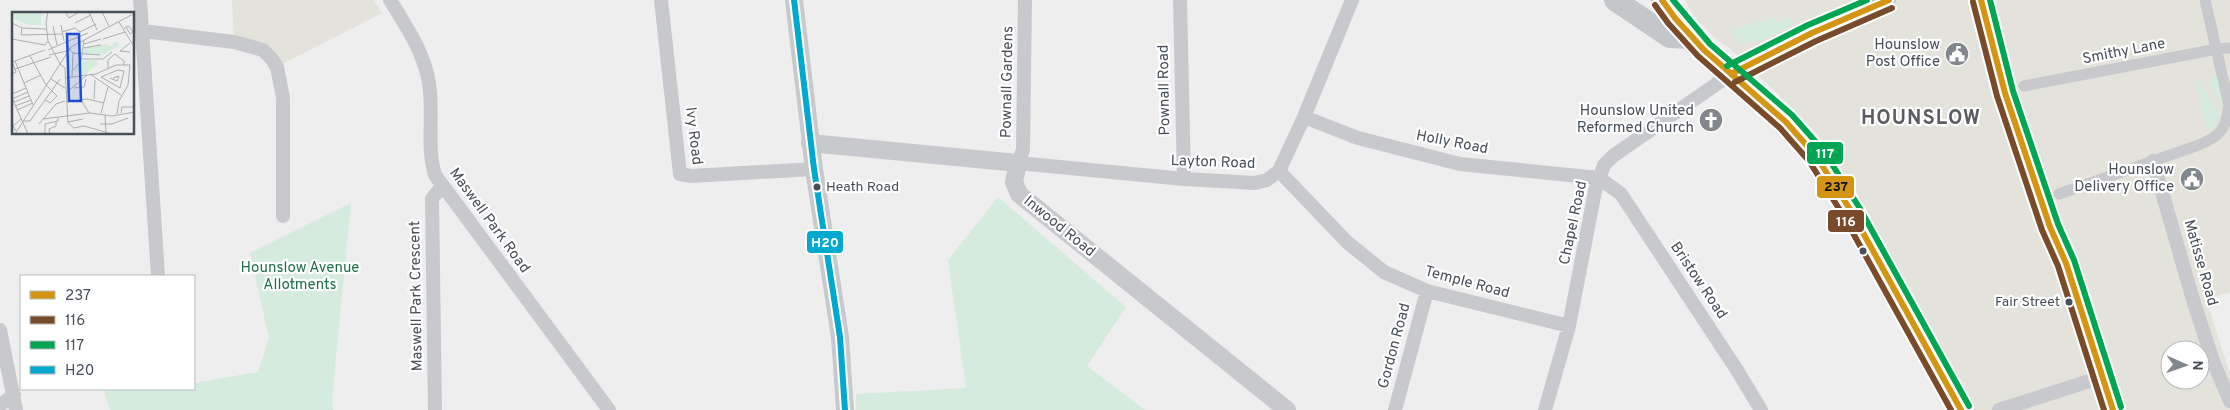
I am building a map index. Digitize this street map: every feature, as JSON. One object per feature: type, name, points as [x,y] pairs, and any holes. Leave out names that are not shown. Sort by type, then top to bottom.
[{"type":"main road","points":[[1615,0],[1670,37],[1690,38]]},
{"type":"main road","points":[[1662,0],[1690,38],[1801,136],[1824,166],[1961,410]]},
{"type":"street","points":[[140,0],[158,275]]},
{"type":"street","name":"Maswell Park Road","points":[[390,0],[417,46],[429,84],[431,160],[436,175],[442,186],[609,410]]},
{"type":"street","name":"Ivy Road","points":[[661,0],[680,174],[691,176],[814,170]]},
{"type":"street","points":[[794,0],[810,142],[840,337],[845,410]]},
{"type":"street","name":"Pownall Gardens","points":[[1018,163],[1023,150],[1025,0]]},
{"type":"street","name":"Pownall Road","points":[[1180,0],[1184,179]]},
{"type":"street","points":[[1279,171],[1304,117],[1352,0]]},
{"type":"street","name":"Chapel Road","points":[[1545,410],[1569,326],[1595,191],[1604,165],[1613,156],[1731,74],[1812,33],[1889,0]]},
{"type":"street","points":[[1981,0],[2005,93],[2050,227],[2066,263],[2113,410]]},
{"type":"street","points":[[2059,194],[2208,142],[2221,133],[2227,120],[2229,105],[2205,0]]},
{"type":"street","points":[[143,31],[234,42],[263,50],[271,58],[277,68],[283,98],[283,216]]},
{"type":"street","name":"Smithy Lane","points":[[2024,86],[2230,48]]},
{"type":"street","name":"Holly Road","points":[[1304,117],[1358,138],[1460,164],[1600,178]]},
{"type":"street","points":[[810,142],[1018,163]]},
{"type":"street","name":"Matisse Road","points":[[2152,161],[2197,312],[2214,364],[2230,401]]},
{"type":"street","name":"Layton Road","points":[[1018,163],[1184,179],[1255,183],[1267,180],[1279,171]]},
{"type":"street","name":"Inwood Road","points":[[1018,163],[1014,182],[1020,194],[1287,410]]},
{"type":"street","name":"Temple Road","points":[[1279,171],[1347,242],[1384,272],[1427,291],[1569,326]]},
{"type":"street","name":"Bristow Road","points":[[1600,178],[1621,194],[1737,370],[1761,410]]},
{"type":"street","name":"Maswell Park Crescent","points":[[435,410],[432,199],[442,186]]},
{"type":"street","name":"Gordon Road","points":[[1395,410],[1427,291]]},
{"type":"street","points":[[0,330],[16,410]]},
{"type":"street","points":[[1999,410],[2102,377]]},
{"type":"street","points":[[0,405],[14,395]]},
{"type":"shaded area","points":[[232,0],[374,0],[382,13],[277,67],[271,58],[234,42]]},
{"type":"shaded area","points":[[1685,0],[2230,0],[2230,293],[2206,298],[2230,375],[2230,410],[1974,410],[1852,186],[1816,133],[1728,47],[1717,40],[1693,15]]},
{"type":"green space","points":[[1775,17],[1777,22],[1790,17],[1792,24],[1767,37],[1750,43],[1742,42],[1735,38],[1730,30]]},
{"type":"green space","points":[[2216,72],[2223,105],[2222,106],[2209,82]]},
{"type":"green space","points":[[2196,80],[2198,80],[2218,113],[2215,125],[2209,130],[2206,128]]},
{"type":"green space","points":[[998,197],[1126,307],[1087,366],[1145,410],[856,410],[856,394],[966,388],[948,260]]},
{"type":"green space","name":"Hounslow Avenue Allotments","points":[[351,203],[332,399],[333,410],[110,410],[103,390],[195,390],[195,383],[258,372],[269,338],[250,253]]},
{"type":"transit line","name":"H20","points":[[794,0],[814,169],[840,337],[845,410]]},
{"type":"transit line","name":"237","points":[[1662,0],[1675,18],[1704,50],[1786,122],[1816,156],[1851,211],[1961,410]]},
{"type":"transit line","name":"117","points":[[1673,0],[1710,44],[1792,115],[1823,150],[1859,207],[1969,406]]},
{"type":"transit line","name":"117","points":[[1727,66],[1808,25],[1867,0]]},
{"type":"transit line","name":"237","points":[[1731,74],[1812,33],[1889,0]]},
{"type":"transit line","name":"237","points":[[1981,0],[2005,93],[2050,227],[2066,263],[2113,410]]},
{"type":"transit line","name":"117","points":[[1990,0],[2013,91],[2058,224],[2074,260],[2121,407]]},
{"type":"transit line","name":"116","points":[[1973,2],[1997,96],[2042,230],[2058,266],[2104,410]]},
{"type":"transit line","name":"116","points":[[1655,5],[1668,23],[1698,56],[1780,128],[1809,161],[1843,215],[1951,410]]},
{"type":"transit line","name":"116","points":[[1735,82],[1816,41],[1892,8]]},
{"type":"place","name":"Hounslow Post Office","points":[[1957,54]]},
{"type":"place","name":"Hounslow United Reformed Church","points":[[1711,120]]},
{"type":"place","name":"Hounslow Delivery Office","points":[[2192,179]]},
{"type":"place","name":"Heath Road","points":[[817,187]]},
{"type":"place","name":"Fair Street","points":[[2069,302]]},
{"type":"district","name":"HOUNSLOW","points":[[1921,119]]}]
